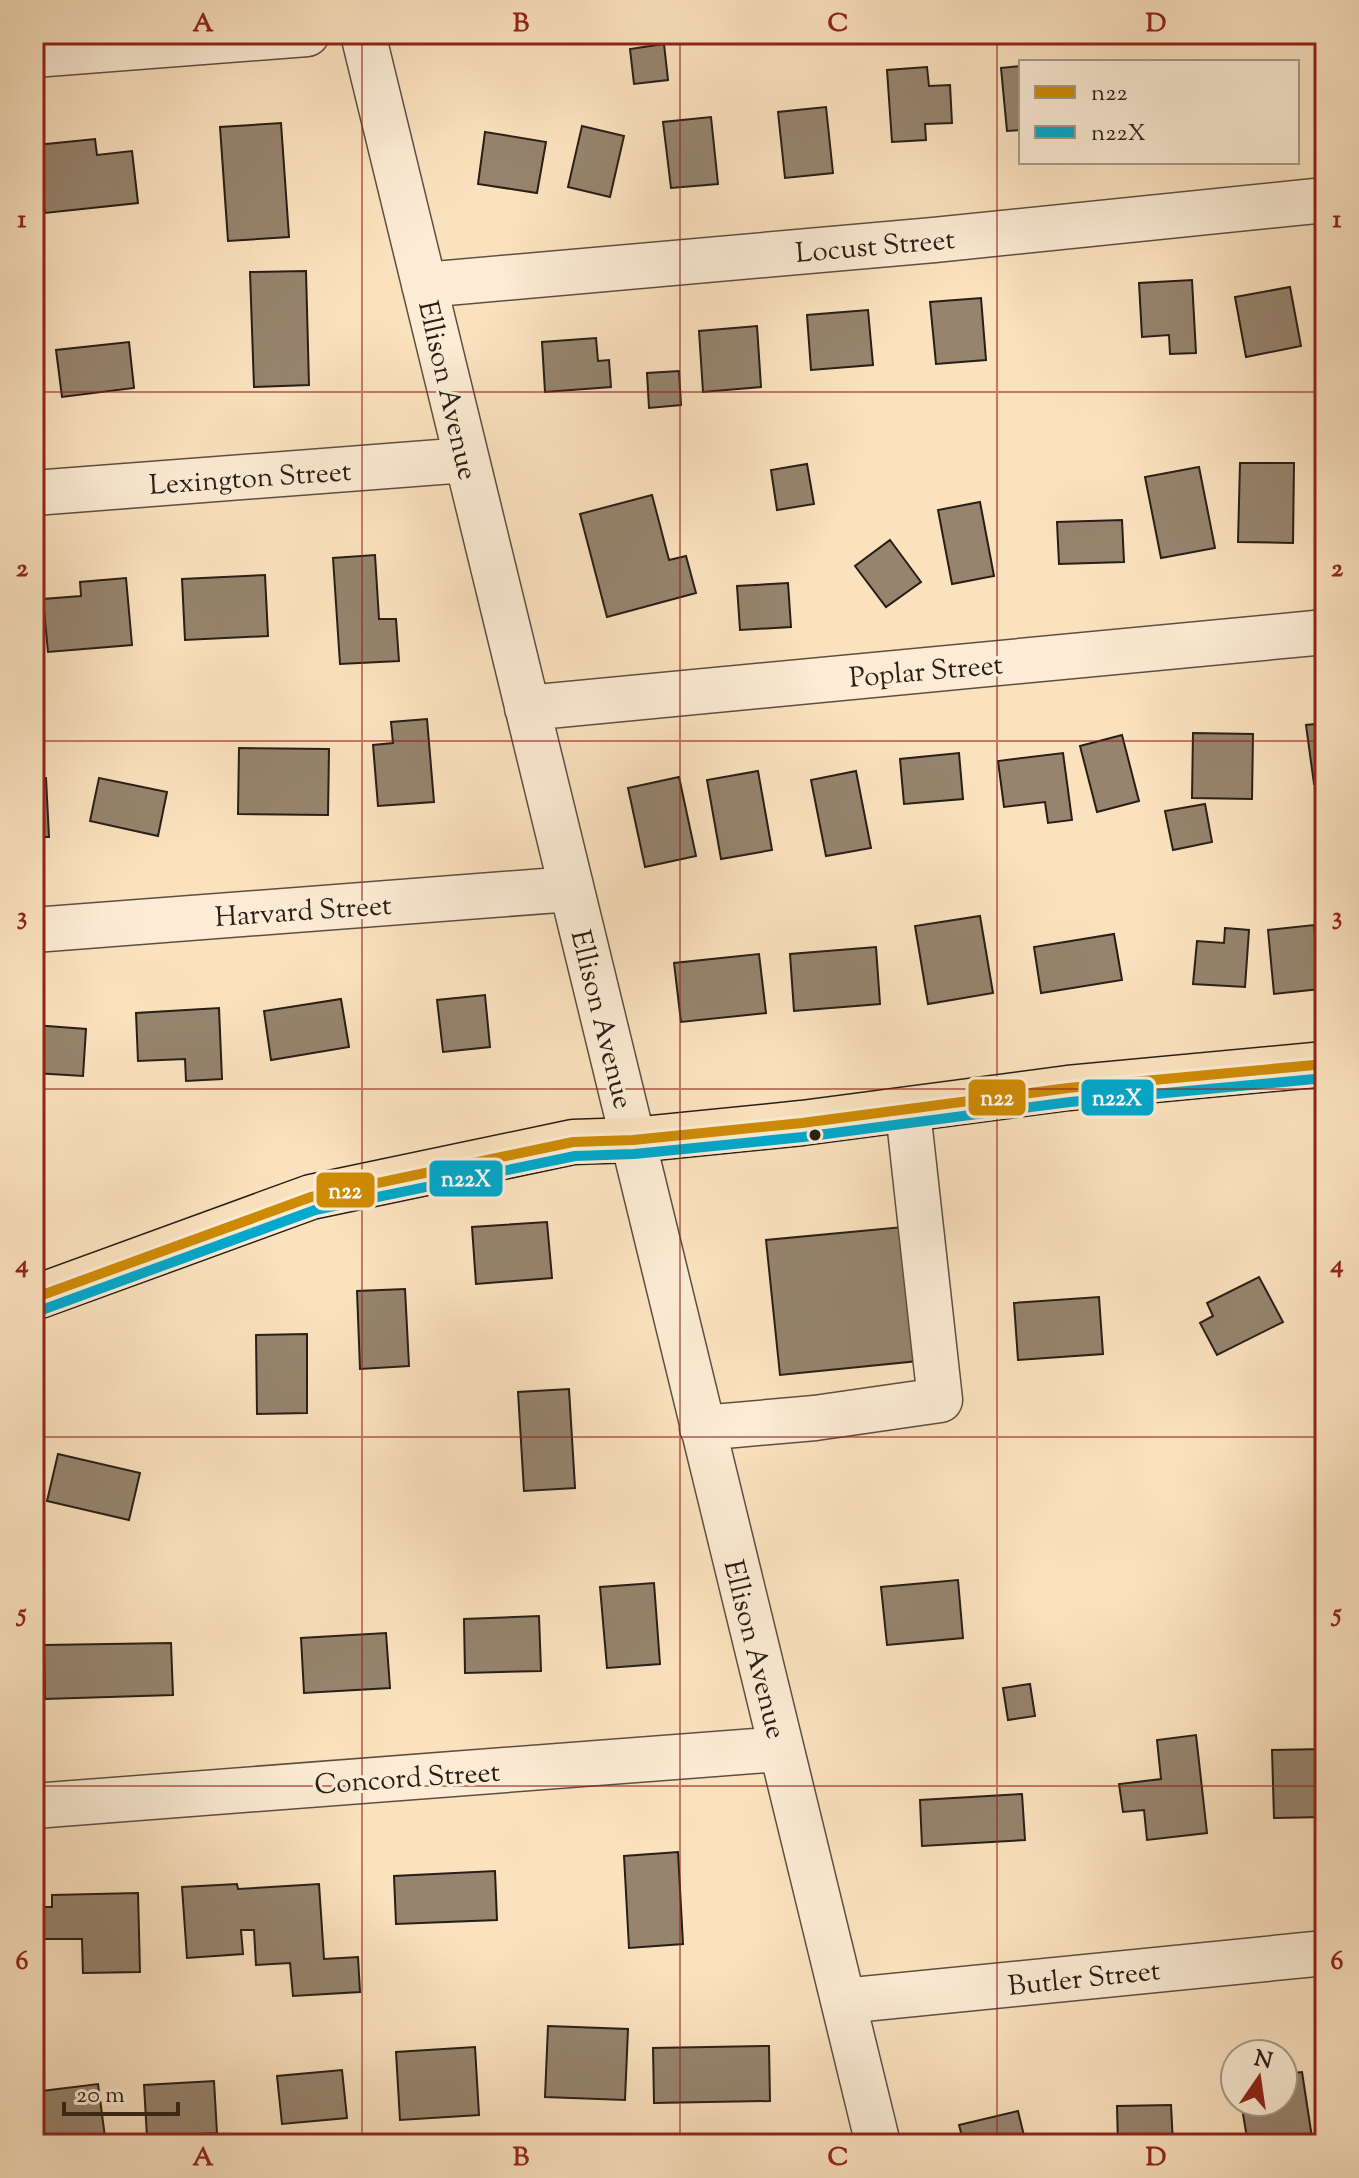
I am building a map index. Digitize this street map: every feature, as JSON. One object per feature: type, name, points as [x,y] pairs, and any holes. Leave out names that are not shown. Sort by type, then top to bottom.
[{"type":"main road","points":[[34,1298],[311,1197],[573,1142],[633,1140],[908,1111],[1068,1088],[1325,1064]]},
{"type":"street","points":[[34,55],[307,34]]},
{"type":"street","name":"Ellison Avenue","points":[[363,34],[878,2144]]},
{"type":"street","name":"Locust Street","points":[[424,285],[934,240],[1325,200]]},
{"type":"street","name":"Lexington Street","points":[[34,493],[466,460]]},
{"type":"street","name":"Poplar Street","points":[[527,708],[1325,632]]},
{"type":"street","name":"Harvard Street","points":[[34,930],[571,889]]},
{"type":"street","points":[[702,1428],[815,1418],[940,1400],[908,1111]]},
{"type":"street","name":"Concord Street","points":[[34,1806],[780,1749]]},
{"type":"street","name":"Butler Street","points":[[843,2001],[1325,1953]]},
{"type":"building","points":[[576,34],[607,34],[607,36],[578,42]]},
{"type":"building","points":[[664,44],[668,80],[634,84],[630,49]]},
{"type":"building","points":[[1325,60],[1325,118],[1321,118],[1315,61]]},
{"type":"building","points":[[1019,66],[1019,130],[1007,131],[1001,68]]},
{"type":"building","points":[[927,67],[929,86],[950,85],[952,123],[925,124],[926,140],[892,142],[887,70]]},
{"type":"building","points":[[826,107],[833,173],[785,178],[778,112]]},
{"type":"building","points":[[711,117],[718,184],[671,188],[663,122]]},
{"type":"building","points":[[281,123],[289,237],[228,241],[220,127]]},
{"type":"building","points":[[582,126],[624,136],[610,197],[568,187]]},
{"type":"building","points":[[485,132],[546,142],[537,193],[478,184]]},
{"type":"building","points":[[95,139],[97,155],[132,151],[138,203],[45,213],[37,145]]},
{"type":"building","points":[[306,271],[309,385],[254,387],[250,272]]},
{"type":"building","points":[[1192,280],[1196,353],[1170,354],[1169,335],[1142,337],[1139,283]]},
{"type":"building","points":[[1325,281],[1325,314],[1320,282]]},
{"type":"building","points":[[1290,287],[1301,346],[1246,357],[1235,297]]},
{"type":"building","points":[[981,298],[986,360],[936,364],[930,302]]},
{"type":"building","points":[[868,310],[873,365],[811,370],[807,315]]},
{"type":"building","points":[[757,326],[761,387],[703,392],[699,331]]},
{"type":"building","points":[[596,338],[598,361],[609,360],[611,387],[545,392],[542,342]]},
{"type":"building","points":[[129,342],[134,388],[62,397],[56,350]]},
{"type":"building","points":[[679,371],[681,405],[649,408],[647,373]]},
{"type":"building","points":[[1240,463],[1294,463],[1293,543],[1238,542]]},
{"type":"building","points":[[807,464],[814,504],[777,510],[771,470]]},
{"type":"building","points":[[1199,467],[1215,548],[1161,558],[1145,477]]},
{"type":"building","points":[[652,495],[669,560],[686,556],[696,593],[607,617],[580,514]]},
{"type":"building","points":[[980,502],[994,576],[952,584],[938,510]]},
{"type":"building","points":[[1122,520],[1124,562],[1059,564],[1057,522]]},
{"type":"building","points":[[890,540],[921,582],[886,607],[855,566]]},
{"type":"building","points":[[375,555],[379,619],[396,619],[399,661],[340,664],[333,558]]},
{"type":"building","points":[[265,575],[268,636],[185,640],[182,579]]},
{"type":"building","points":[[126,578],[132,645],[48,652],[43,599],[81,596],[80,582]]},
{"type":"building","points":[[788,583],[791,627],[740,630],[737,586]]},
{"type":"building","points":[[427,719],[434,802],[378,806],[373,745],[393,743],[391,722]]},
{"type":"building","points":[[1325,723],[1325,782],[1314,784],[1306,725]]},
{"type":"building","points":[[1193,733],[1253,734],[1252,799],[1192,798]]},
{"type":"building","points":[[1122,735],[1139,801],[1097,812],[1080,746]]},
{"type":"building","points":[[239,748],[329,749],[328,815],[238,814]]},
{"type":"building","points":[[959,753],[963,799],[904,804],[900,759]]},
{"type":"building","points":[[1063,753],[1072,820],[1048,823],[1045,802],[1004,807],[998,761]]},
{"type":"building","points":[[758,771],[772,850],[721,859],[707,780]]},
{"type":"building","points":[[856,771],[871,848],[826,856],[811,780]]},
{"type":"building","points":[[679,777],[696,856],[645,867],[628,788]]},
{"type":"building","points":[[46,778],[49,837],[34,837],[34,779]]},
{"type":"building","points":[[99,778],[167,792],[158,836],[90,821]]},
{"type":"building","points":[[1205,804],[1212,842],[1173,850],[1165,811]]},
{"type":"building","points":[[980,916],[993,993],[928,1004],[915,926]]},
{"type":"building","points":[[1314,925],[1320,989],[1274,994],[1268,930]]},
{"type":"building","points":[[1225,928],[1249,930],[1245,987],[1193,984],[1197,941],[1224,943]]},
{"type":"building","points":[[1114,934],[1122,980],[1041,993],[1034,947]]},
{"type":"building","points":[[876,947],[880,1004],[794,1011],[790,954]]},
{"type":"building","points":[[759,954],[766,1013],[681,1022],[674,963]]},
{"type":"building","points":[[485,995],[490,1047],[443,1052],[437,1000]]},
{"type":"building","points":[[341,999],[349,1047],[271,1060],[264,1011]]},
{"type":"building","points":[[219,1008],[222,1079],[186,1081],[185,1059],[138,1061],[136,1013]]},
{"type":"building","points":[[34,1025],[86,1029],[83,1076],[34,1073]]},
{"type":"building","points":[[547,1222],[552,1278],[476,1284],[472,1227]]},
{"type":"building","points":[[903,1227],[918,1361],[780,1375],[766,1240]]},
{"type":"building","points":[[1259,1277],[1283,1322],[1217,1355],[1200,1323],[1213,1316],[1207,1303]]},
{"type":"building","points":[[405,1289],[409,1366],[360,1369],[357,1291]]},
{"type":"building","points":[[1099,1297],[1103,1354],[1018,1360],[1014,1303]]},
{"type":"building","points":[[307,1334],[307,1413],[257,1414],[256,1335]]},
{"type":"building","points":[[569,1389],[575,1488],[524,1491],[518,1392]]},
{"type":"building","points":[[58,1454],[140,1473],[129,1520],[47,1501]]},
{"type":"building","points":[[958,1580],[963,1638],[887,1645],[881,1587]]},
{"type":"building","points":[[654,1583],[660,1664],[607,1668],[600,1587]]},
{"type":"building","points":[[539,1616],[541,1671],[465,1673],[464,1619]]},
{"type":"building","points":[[386,1633],[390,1688],[304,1693],[301,1638]]},
{"type":"building","points":[[171,1643],[173,1695],[45,1699],[44,1645]]},
{"type":"building","points":[[1030,1684],[1035,1716],[1008,1720],[1003,1688]]},
{"type":"building","points":[[1196,1735],[1207,1833],[1147,1840],[1144,1810],[1123,1812],[1119,1784],[1161,1779],[1157,1740]]},
{"type":"building","points":[[1325,1749],[1325,1817],[1274,1818],[1272,1750]]},
{"type":"building","points":[[1022,1794],[1025,1840],[922,1846],[920,1800]]},
{"type":"building","points":[[678,1852],[683,1944],[629,1948],[624,1856]]},
{"type":"building","points":[[495,1871],[497,1920],[396,1924],[394,1876]]},
{"type":"building","points":[[237,1884],[238,1889],[319,1884],[324,1959],[358,1957],[360,1992],[293,1996],[290,1963],[256,1965],[254,1930],[241,1930],[243,1954],[187,1958],[182,1887]]},
{"type":"building","points":[[138,1893],[140,1972],[83,1973],[82,1939],[34,1939],[34,1907],[52,1907],[52,1895]]},
{"type":"building","points":[[548,2026],[628,2029],[625,2100],[545,2097]]},
{"type":"building","points":[[769,2046],[770,2101],[654,2103],[653,2048]]},
{"type":"building","points":[[475,2047],[479,2115],[400,2120],[396,2052]]},
{"type":"building","points":[[342,2070],[347,2118],[282,2124],[277,2076]]},
{"type":"building","points":[[1299,2072],[1302,2072],[1313,2144],[1248,2144],[1244,2118],[1299,2118]]},
{"type":"building","points":[[214,2081],[217,2133],[147,2137],[144,2085]]},
{"type":"building","points":[[98,2084],[105,2137],[34,2144],[34,2092]]},
{"type":"building","points":[[1171,2105],[1173,2144],[1118,2144],[1117,2106]]},
{"type":"building","points":[[1018,2111],[1026,2144],[964,2144],[959,2125]]},
{"type":"transit line","name":"n22","points":[[34,1298],[311,1197],[573,1142],[633,1140],[802,1123],[1068,1088],[1325,1064]]},
{"type":"transit line","name":"n22X","points":[[39,1311],[315,1210],[575,1156],[634,1154],[803,1137],[1070,1102],[1325,1078]]}]
